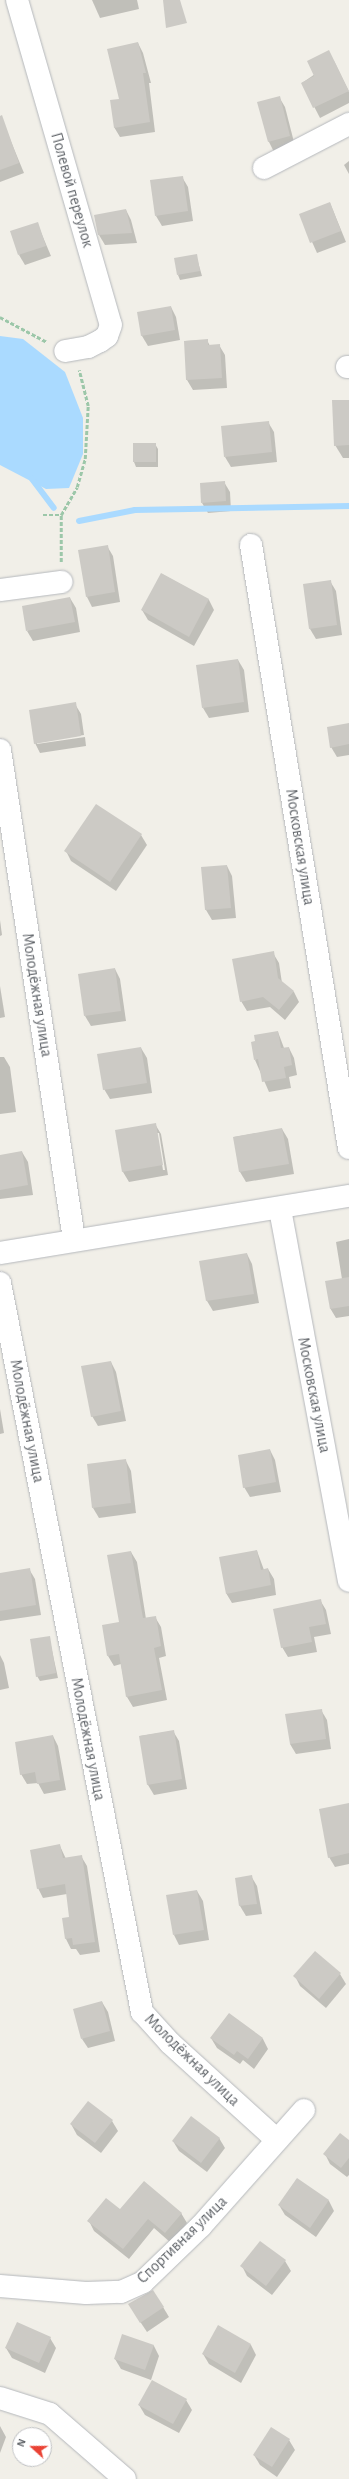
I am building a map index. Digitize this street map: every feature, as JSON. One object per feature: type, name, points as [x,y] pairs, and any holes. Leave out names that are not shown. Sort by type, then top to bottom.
[{"type":"street","name":"Полевой переулок","points":[[17,0],[111,325],[107,336],[100,341],[88,347],[65,351]]},
{"type":"street","points":[[264,168],[349,124]]},
{"type":"street","name":"Московская улица","points":[[251,545],[349,1148]]},
{"type":"street","points":[[0,590],[61,582]]},
{"type":"street","name":"Молодёжная улица","points":[[0,750],[74,1240]]},
{"type":"street","points":[[0,1253],[74,1240],[280,1209],[349,1196]]},
{"type":"street","name":"Московская улица","points":[[280,1209],[349,1582]]},
{"type":"street","name":"Молодёжная улица","points":[[0,1283],[142,2012],[170,2043],[277,2140]]},
{"type":"street","name":"Спортивная улица","points":[[0,2286],[86,2293],[121,2292],[143,2282],[200,2226],[304,2110]]},
{"type":"street","points":[[0,2398],[50,2414],[125,2479]]},
{"type":"path","points":[[0,317],[65,351],[77,360],[88,406],[85,459],[77,487],[61,515],[61,582]]},
{"type":"path","points":[[43,515],[61,515]]},
{"type":"water","points":[[0,336],[23,339],[65,372],[83,418],[83,454],[69,488],[46,489],[0,465]]},
{"type":"building","points":[[163,0],[180,0],[187,23],[166,28]]},
{"type":"building","points":[[138,42],[146,73],[143,73],[150,122],[114,128],[110,100],[119,99],[107,49]]},
{"type":"building","points":[[329,50],[349,91],[313,108],[301,83],[314,76],[307,61]]},
{"type":"building","points":[[280,96],[290,136],[268,142],[257,102]]},
{"type":"building","points":[[2,115],[19,163],[0,170],[0,116]]},
{"type":"building","points":[[183,176],[188,211],[155,216],[150,180]]},
{"type":"building","points":[[330,202],[341,231],[310,243],[299,214]]},
{"type":"building","points":[[126,209],[132,233],[98,235],[94,215]]},
{"type":"building","points":[[38,222],[46,246],[18,255],[10,231]]},
{"type":"building","points":[[197,254],[200,271],[177,275],[174,258]]},
{"type":"building","points":[[171,306],[175,330],[141,336],[137,312]]},
{"type":"building","points":[[208,339],[208,345],[220,344],[222,378],[186,380],[184,341]]},
{"type":"building","points":[[332,400],[349,400],[349,445],[334,446]]},
{"type":"building","points":[[269,421],[272,452],[224,457],[221,426]]},
{"type":"building","points":[[133,443],[156,443],[156,462],[133,462]]},
{"type":"building","points":[[225,481],[226,501],[201,503],[200,483]]},
{"type":"building","points":[[108,545],[115,592],[86,597],[78,550]]},
{"type":"building","points":[[161,573],[209,599],[189,637],[141,610]]},
{"type":"building","points":[[331,580],[337,625],[309,629],[303,584]]},
{"type":"building","points":[[70,597],[75,622],[26,631],[22,606]]},
{"type":"building","points":[[238,659],[244,702],[202,708],[196,665]]},
{"type":"building","points":[[76,702],[81,736],[34,744],[29,710]]},
{"type":"building","points":[[349,723],[349,744],[330,748],[327,727]]},
{"type":"building","points":[[96,804],[142,834],[110,882],[64,851]]},
{"type":"building","points":[[227,865],[231,908],[205,910],[201,867]]},
{"type":"building","points":[[274,951],[278,978],[294,991],[279,1010],[263,997],[240,1002],[232,959]]},
{"type":"building","points":[[115,968],[121,1011],[84,1016],[78,974]]},
{"type":"building","points":[[278,1031],[281,1048],[289,1047],[292,1065],[284,1067],[286,1078],[262,1082],[258,1059],[254,1060],[251,1042],[255,1041],[254,1035]]},
{"type":"building","points":[[141,1047],[147,1083],[103,1090],[97,1054]]},
{"type":"building","points":[[156,1123],[163,1165],[122,1172],[115,1130]]},
{"type":"building","points":[[282,1128],[289,1164],[239,1172],[233,1137]]},
{"type":"building","points":[[22,1151],[28,1185],[0,1190],[0,1155]]},
{"type":"building","points":[[247,1253],[254,1294],[206,1301],[199,1261]]},
{"type":"building","points":[[349,1277],[349,1306],[330,1309],[325,1281]]},
{"type":"building","points":[[111,1361],[121,1411],[91,1417],[81,1366]]},
{"type":"building","points":[[270,1449],[276,1482],[243,1488],[238,1455]]},
{"type":"building","points":[[126,1459],[131,1503],[92,1508],[87,1464]]},
{"type":"building","points":[[257,1550],[261,1570],[268,1568],[271,1585],[226,1594],[219,1557]]},
{"type":"building","points":[[131,1551],[143,1618],[156,1616],[161,1646],[154,1648],[162,1690],[126,1697],[119,1654],[107,1656],[102,1625],[119,1622],[107,1555]]},
{"type":"building","points":[[30,1568],[36,1605],[0,1611],[0,1573]]},
{"type":"building","points":[[321,1599],[326,1624],[309,1627],[312,1642],[281,1648],[273,1609]]},
{"type":"building","points":[[50,1636],[56,1673],[36,1677],[30,1639]]},
{"type":"building","points":[[322,1709],[326,1739],[290,1744],[285,1714]]},
{"type":"building","points":[[174,1730],[182,1779],[147,1785],[139,1736]]},
{"type":"building","points":[[53,1735],[60,1780],[37,1784],[35,1772],[20,1775],[15,1742]]},
{"type":"building","points":[[349,1803],[349,1853],[328,1858],[319,1809]]},
{"type":"building","points":[[60,1844],[63,1858],[82,1855],[95,1942],[73,1945],[72,1938],[65,1939],[62,1918],[69,1917],[65,1884],[37,1889],[30,1850]]},
{"type":"building","points":[[252,1875],[257,1904],[239,1906],[235,1878]]},
{"type":"building","points":[[197,1890],[204,1930],[173,1935],[166,1895]]},
{"type":"building","points":[[315,1951],[341,1973],[319,1999],[293,1976]]},
{"type":"building","points":[[102,2001],[110,2031],[81,2039],[73,2009]]},
{"type":"building","points":[[229,2013],[263,2038],[248,2059],[237,2051],[234,2055],[210,2038]]},
{"type":"building","points":[[88,2101],[113,2120],[95,2143],[70,2124]]},
{"type":"building","points":[[191,2116],[220,2138],[201,2163],[172,2141]]},
{"type":"building","points":[[340,2133],[349,2140],[349,2158],[341,2168],[323,2154]]},
{"type":"building","points":[[297,2178],[329,2200],[310,2228],[278,2205]]},
{"type":"building","points":[[144,2181],[182,2213],[165,2233],[148,2219],[123,2249],[87,2221],[106,2198],[120,2209]]},
{"type":"building","points":[[260,2241],[286,2260],[266,2286],[240,2266]]},
{"type":"building","points":[[153,2290],[164,2307],[140,2323],[128,2304]]},
{"type":"building","points":[[17,2322],[51,2337],[39,2363],[5,2348]]},
{"type":"building","points":[[218,2325],[251,2344],[235,2373],[202,2354]]},
{"type":"building","points":[[122,2334],[154,2345],[145,2370],[114,2359]]},
{"type":"building","points":[[152,2380],[187,2399],[173,2424],[138,2405]]},
{"type":"building","points":[[271,2427],[290,2439],[272,2467],[253,2455]]},
{"type":"waterway","points":[[32,479],[54,508]]},
{"type":"waterway","points":[[79,521],[135,510],[349,506]]}]
